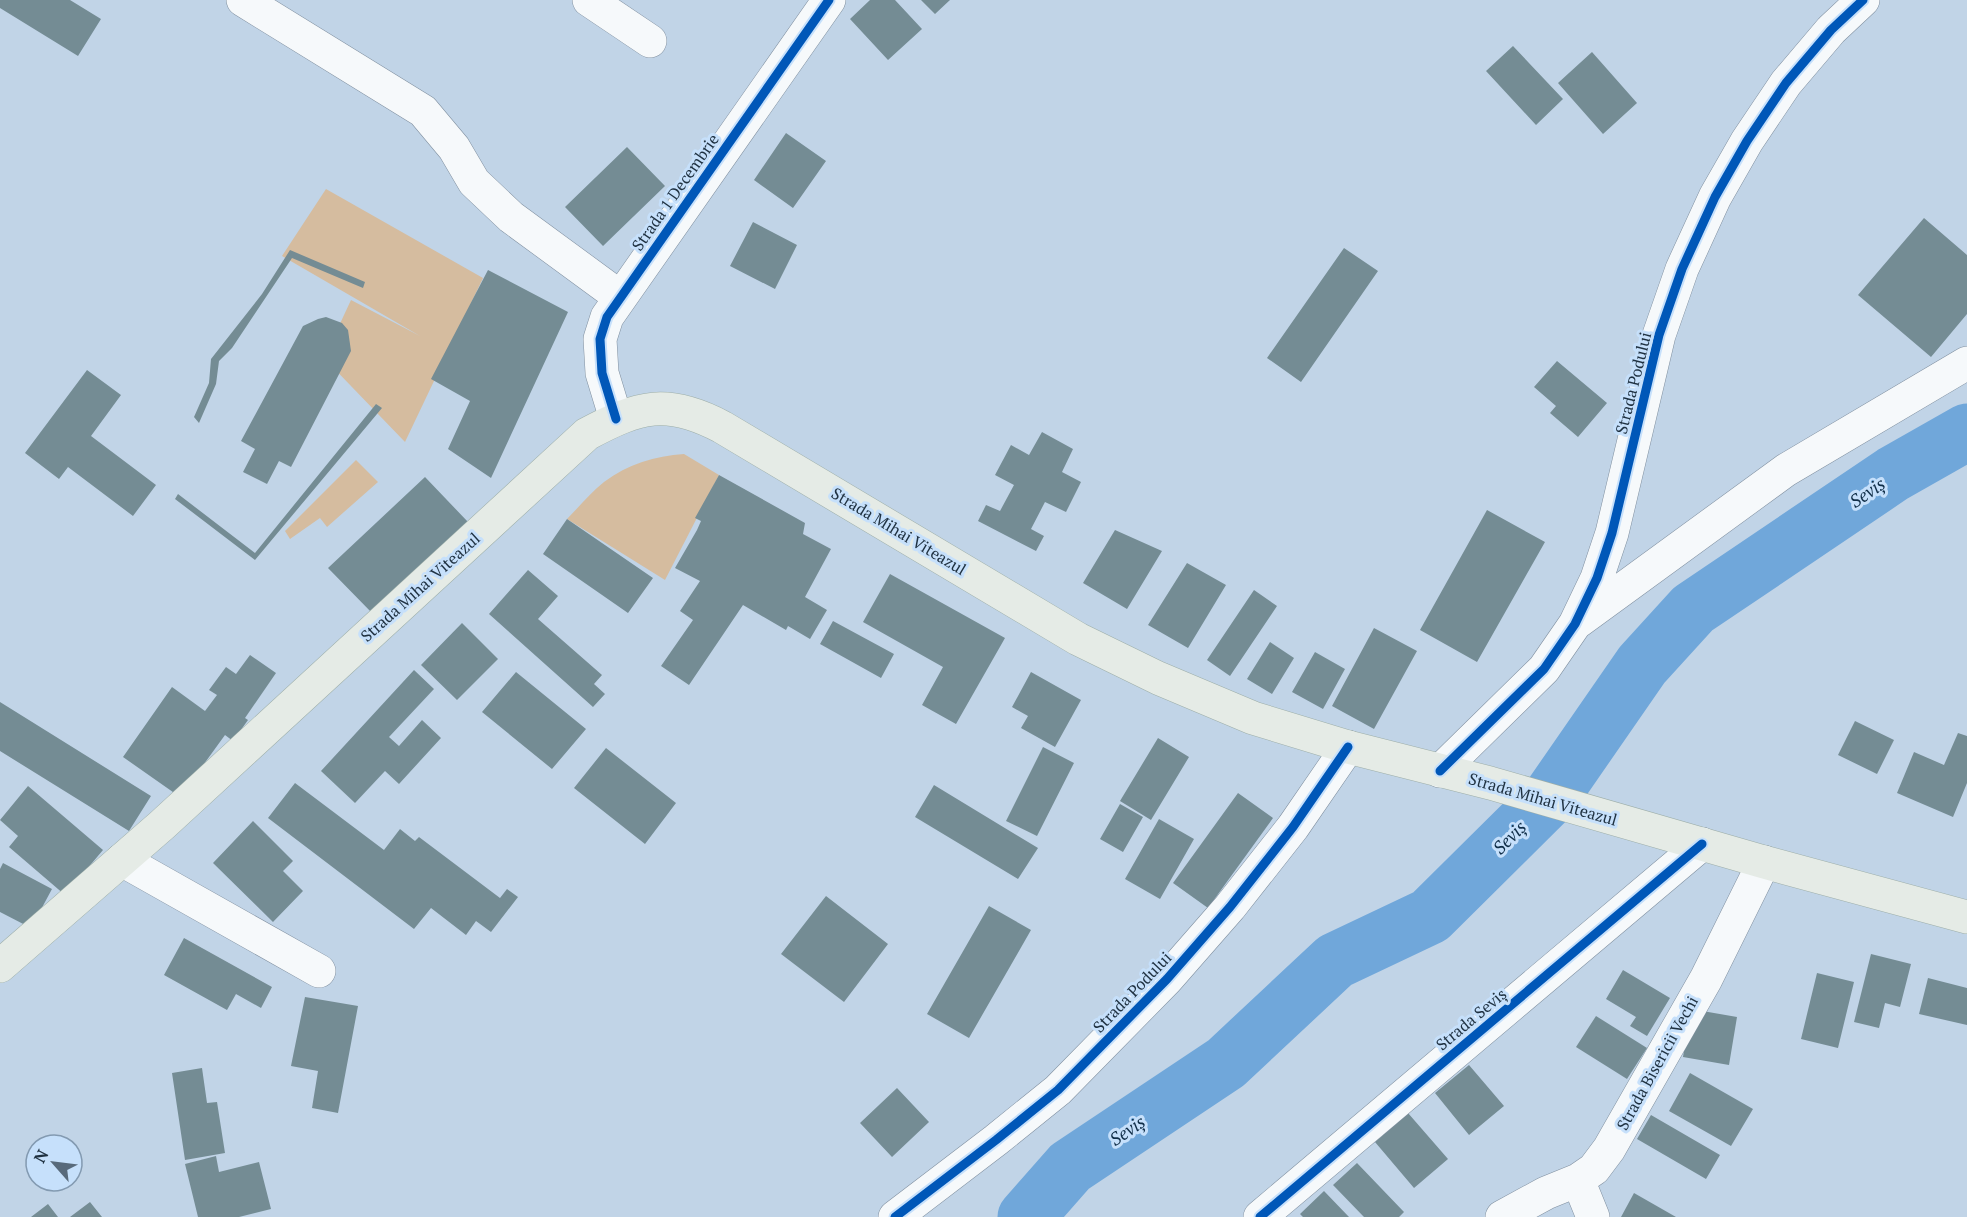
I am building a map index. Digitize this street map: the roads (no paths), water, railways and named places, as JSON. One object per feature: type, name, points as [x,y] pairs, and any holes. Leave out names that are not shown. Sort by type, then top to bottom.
[{"type":"main road","name":"Strada Mihai Viteazul","points":[[0,966],[122,860],[587,434],[616,419],[652,409],[679,409],[700,415],[885,522],[1078,639],[1158,678],[1253,718],[1348,747],[1490,783],[1764,862],[1967,917]]},
{"type":"street","points":[[243,0],[423,111],[454,148],[474,182],[496,203],[511,217],[620,297]]},
{"type":"street","points":[[589,0],[650,42]]},
{"type":"street","name":"Strada 1 Decembrie","points":[[616,419],[602,374],[600,339],[607,317],[829,0]]},
{"type":"street","name":"Strada Podului","points":[[1440,771],[1544,669],[1575,624],[1597,578],[1612,532],[1659,335],[1682,269],[1715,197],[1786,83],[1831,30],[1863,0]]},
{"type":"street","points":[[1575,624],[1786,470],[1967,363]]},
{"type":"street","name":"Strada Podului","points":[[895,1217],[1058,1090],[1160,987],[1237,898],[1293,827],[1348,747]]},
{"type":"street","name":"Strada Seviș","points":[[1260,1217],[1702,844]]},
{"type":"street","points":[[122,860],[319,971]]},
{"type":"street","name":"Strada Bisericii Vechi","points":[[1502,1217],[1546,1193],[1578,1180],[1594,1169],[1609,1149],[1706,979],[1764,862]]},
{"type":"street","points":[[1578,1180],[1593,1217]]},
{"type":"waterway","name":"Seviș","points":[[1026,1217],[1070,1167],[1226,1063],[1335,961],[1430,916],[1552,795],[1642,665],[1693,609],[1893,474],[1967,432]]}]
